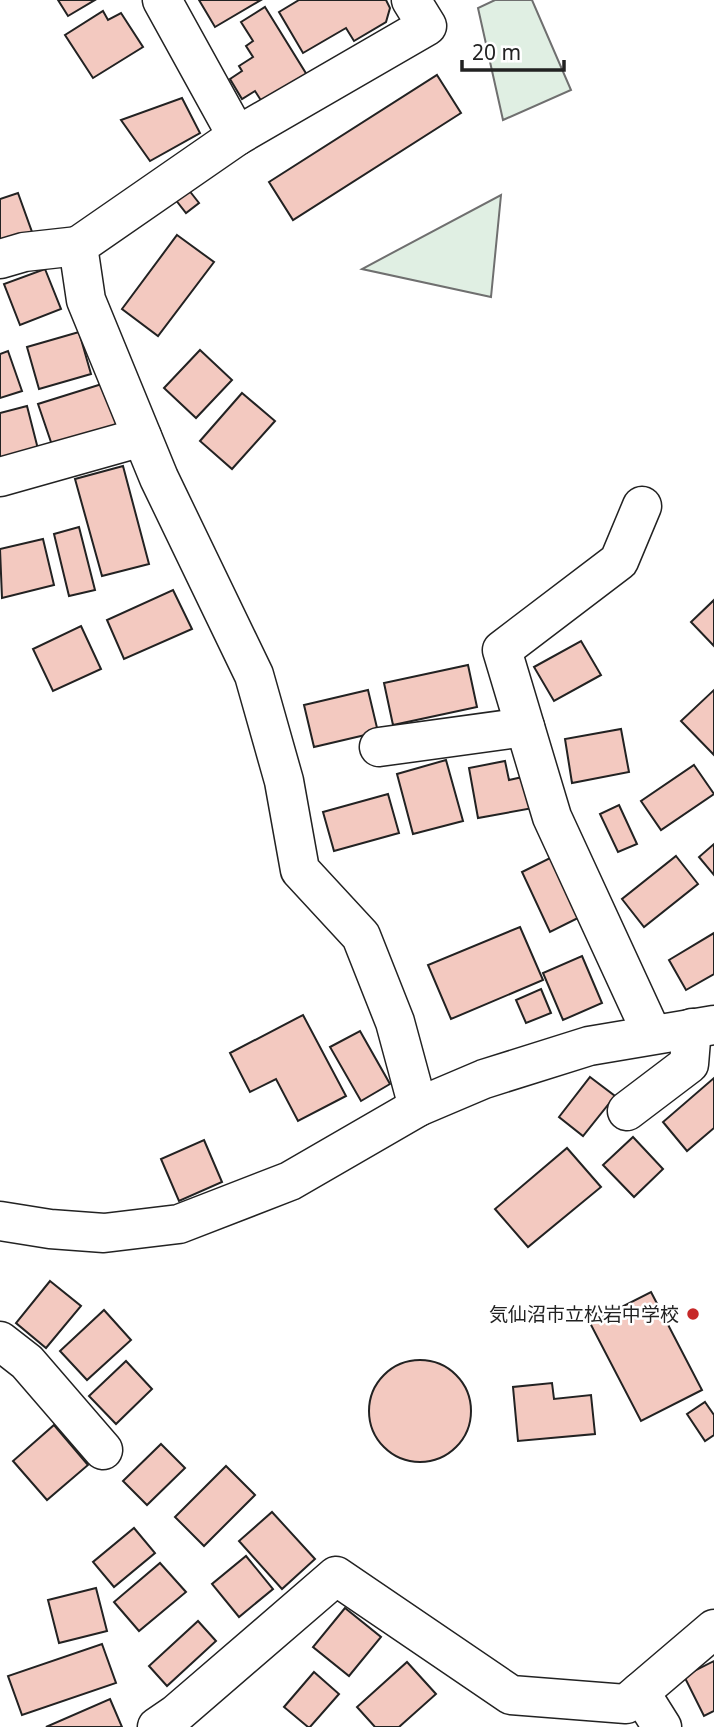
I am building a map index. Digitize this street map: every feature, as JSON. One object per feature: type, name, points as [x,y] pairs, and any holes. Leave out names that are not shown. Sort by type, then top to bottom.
[{"type":"street","points":[[162,0],[237,136]]},
{"type":"street","points":[[0,259],[24,252],[78,246],[237,136],[427,26],[411,0]]},
{"type":"street","points":[[78,246],[86,300],[142,437],[254,675],[284,781],[300,870],[361,936],[395,1022],[418,1107]]},
{"type":"street","points":[[0,477],[142,437]]},
{"type":"street","points":[[642,506],[619,561],[502,650],[552,817],[652,1034]]},
{"type":"street","points":[[379,747],[524,727]]},
{"type":"street","points":[[0,1221],[50,1229],[104,1233],[178,1224],[290,1181],[418,1107],[484,1079],[589,1046],[703,1027],[689,1065],[627,1111]]},
{"type":"street","points":[[0,1341],[27,1362],[103,1450]]},
{"type":"street","points":[[157,1727],[176,1714],[336,1576],[511,1695],[626,1704],[714,1629]]},
{"type":"street","points":[[640,1692],[662,1727]]},
{"type":"green space","points":[[495,0],[532,0],[571,90],[503,120],[478,8]]},
{"type":"green space","points":[[501,195],[491,297],[362,269]]},
{"type":"building","points":[[58,0],[95,0],[68,16]]},
{"type":"building","points":[[199,0],[261,0],[215,27]]},
{"type":"building","points":[[299,0],[386,0],[390,8],[386,22],[354,41],[346,28],[303,53],[279,12]]},
{"type":"building","points":[[265,7],[307,75],[262,102],[255,91],[242,99],[230,79],[242,71],[239,66],[253,57],[246,46],[253,41],[241,22]]},
{"type":"building","points":[[103,11],[108,20],[121,13],[143,47],[93,78],[65,35]]},
{"type":"building","points":[[437,75],[461,113],[293,220],[269,182]]},
{"type":"building","points":[[182,98],[200,133],[150,161],[121,120]]},
{"type":"building","points":[[188,189],[199,203],[186,213],[175,199]]},
{"type":"building","points":[[18,193],[32,232],[0,243],[0,199]]},
{"type":"building","points":[[177,235],[214,262],[158,336],[122,309]]},
{"type":"building","points":[[45,269],[61,309],[20,325],[4,284]]},
{"type":"building","points":[[79,332],[91,374],[39,389],[27,347]]},
{"type":"building","points":[[200,350],[232,380],[196,418],[164,388]]},
{"type":"building","points":[[8,351],[22,391],[0,398],[0,354]]},
{"type":"building","points":[[105,383],[119,424],[52,445],[38,404]]},
{"type":"building","points":[[242,393],[275,421],[232,469],[200,441]]},
{"type":"building","points":[[27,406],[38,449],[0,459],[0,413]]},
{"type":"building","points":[[123,466],[149,564],[102,576],[75,479]]},
{"type":"building","points":[[79,527],[95,590],[69,596],[54,534]]},
{"type":"building","points":[[43,539],[54,585],[2,598],[0,549]]},
{"type":"building","points":[[173,590],[192,629],[124,659],[107,620]]},
{"type":"building","points":[[714,600],[714,646],[691,622]]},
{"type":"building","points":[[81,626],[101,669],[53,691],[33,649]]},
{"type":"building","points":[[581,641],[601,675],[554,701],[534,667]]},
{"type":"building","points":[[468,665],[477,707],[393,725],[384,683]]},
{"type":"building","points":[[368,690],[378,732],[314,747],[304,705]]},
{"type":"building","points":[[714,690],[714,755],[681,721]]},
{"type":"building","points":[[621,729],[629,772],[572,783],[565,739]]},
{"type":"building","points":[[446,760],[463,821],[413,834],[397,774]]},
{"type":"building","points":[[505,761],[509,780],[527,776],[533,808],[478,818],[469,768]]},
{"type":"building","points":[[694,765],[714,794],[661,830],[641,801]]},
{"type":"building","points":[[388,794],[399,833],[334,851],[323,812]]},
{"type":"building","points":[[619,805],[637,844],[618,852],[600,814]]},
{"type":"building","points":[[714,844],[714,875],[699,857]]},
{"type":"building","points":[[556,855],[584,915],[550,932],[522,872]]},
{"type":"building","points":[[676,856],[698,884],[644,927],[622,899]]},
{"type":"building","points":[[520,927],[543,980],[451,1019],[428,965]]},
{"type":"building","points":[[714,933],[714,974],[686,990],[669,960]]},
{"type":"building","points":[[582,956],[602,1003],[563,1020],[543,973]]},
{"type":"building","points":[[541,989],[551,1013],[526,1023],[516,1000]]},
{"type":"building","points":[[303,1015],[346,1096],[298,1121],[276,1079],[250,1092],[230,1053]]},
{"type":"building","points":[[360,1031],[390,1084],[361,1101],[330,1047]]},
{"type":"building","points":[[590,1077],[615,1096],[583,1136],[559,1117]]},
{"type":"building","points":[[714,1078],[714,1128],[687,1151],[663,1122]]},
{"type":"building","points":[[633,1137],[663,1169],[634,1197],[603,1165]]},
{"type":"building","points":[[204,1140],[222,1182],[179,1201],[161,1159]]},
{"type":"building","points":[[567,1148],[601,1187],[528,1247],[495,1209]]},
{"type":"building","points":[[50,1281],[81,1306],[46,1348],[16,1323]]},
{"type":"building","points":[[651,1292],[702,1390],[641,1421],[590,1323]]},
{"type":"building","points":[[104,1310],[131,1340],[87,1380],[60,1351]]},
{"type":"building","points":[[420,1360],[439,1364],[456,1375],[467,1392],[471,1411],[467,1430],[456,1447],[439,1458],[420,1462],[401,1458],[384,1447],[373,1430],[369,1411],[373,1392],[384,1375],[401,1364]]},
{"type":"building","points":[[126,1361],[152,1389],[116,1424],[89,1396]]},
{"type":"building","points":[[552,1383],[554,1399],[591,1395],[595,1434],[518,1441],[513,1387]]},
{"type":"building","points":[[705,1402],[714,1415],[714,1435],[705,1441],[687,1414]]},
{"type":"building","points":[[54,1425],[88,1465],[47,1500],[13,1461]]},
{"type":"building","points":[[161,1444],[185,1468],[147,1505],[123,1481]]},
{"type":"building","points":[[226,1466],[255,1495],[204,1546],[175,1517]]},
{"type":"building","points":[[272,1512],[315,1559],[282,1589],[239,1541]]},
{"type":"building","points":[[134,1528],[155,1553],[114,1587],[93,1562]]},
{"type":"building","points":[[246,1556],[273,1589],[239,1617],[212,1584]]},
{"type":"building","points":[[160,1563],[186,1592],[139,1631],[114,1602]]},
{"type":"building","points":[[96,1588],[107,1631],[59,1643],[48,1600]]},
{"type":"building","points":[[345,1608],[381,1637],[349,1676],[313,1647]]},
{"type":"building","points":[[198,1621],[216,1641],[167,1686],[149,1666]]},
{"type":"building","points":[[102,1644],[116,1683],[22,1715],[8,1676]]},
{"type":"building","points":[[714,1661],[714,1711],[704,1716],[684,1676]]},
{"type":"building","points":[[407,1662],[436,1694],[399,1727],[375,1727],[357,1707]]},
{"type":"building","points":[[314,1672],[339,1694],[308,1727],[284,1707]]},
{"type":"building","points":[[110,1699],[122,1727],[46,1727]]},
{"type":"place","name":"気仙沼市立松岩中学校","points":[[693,1314]]}]
